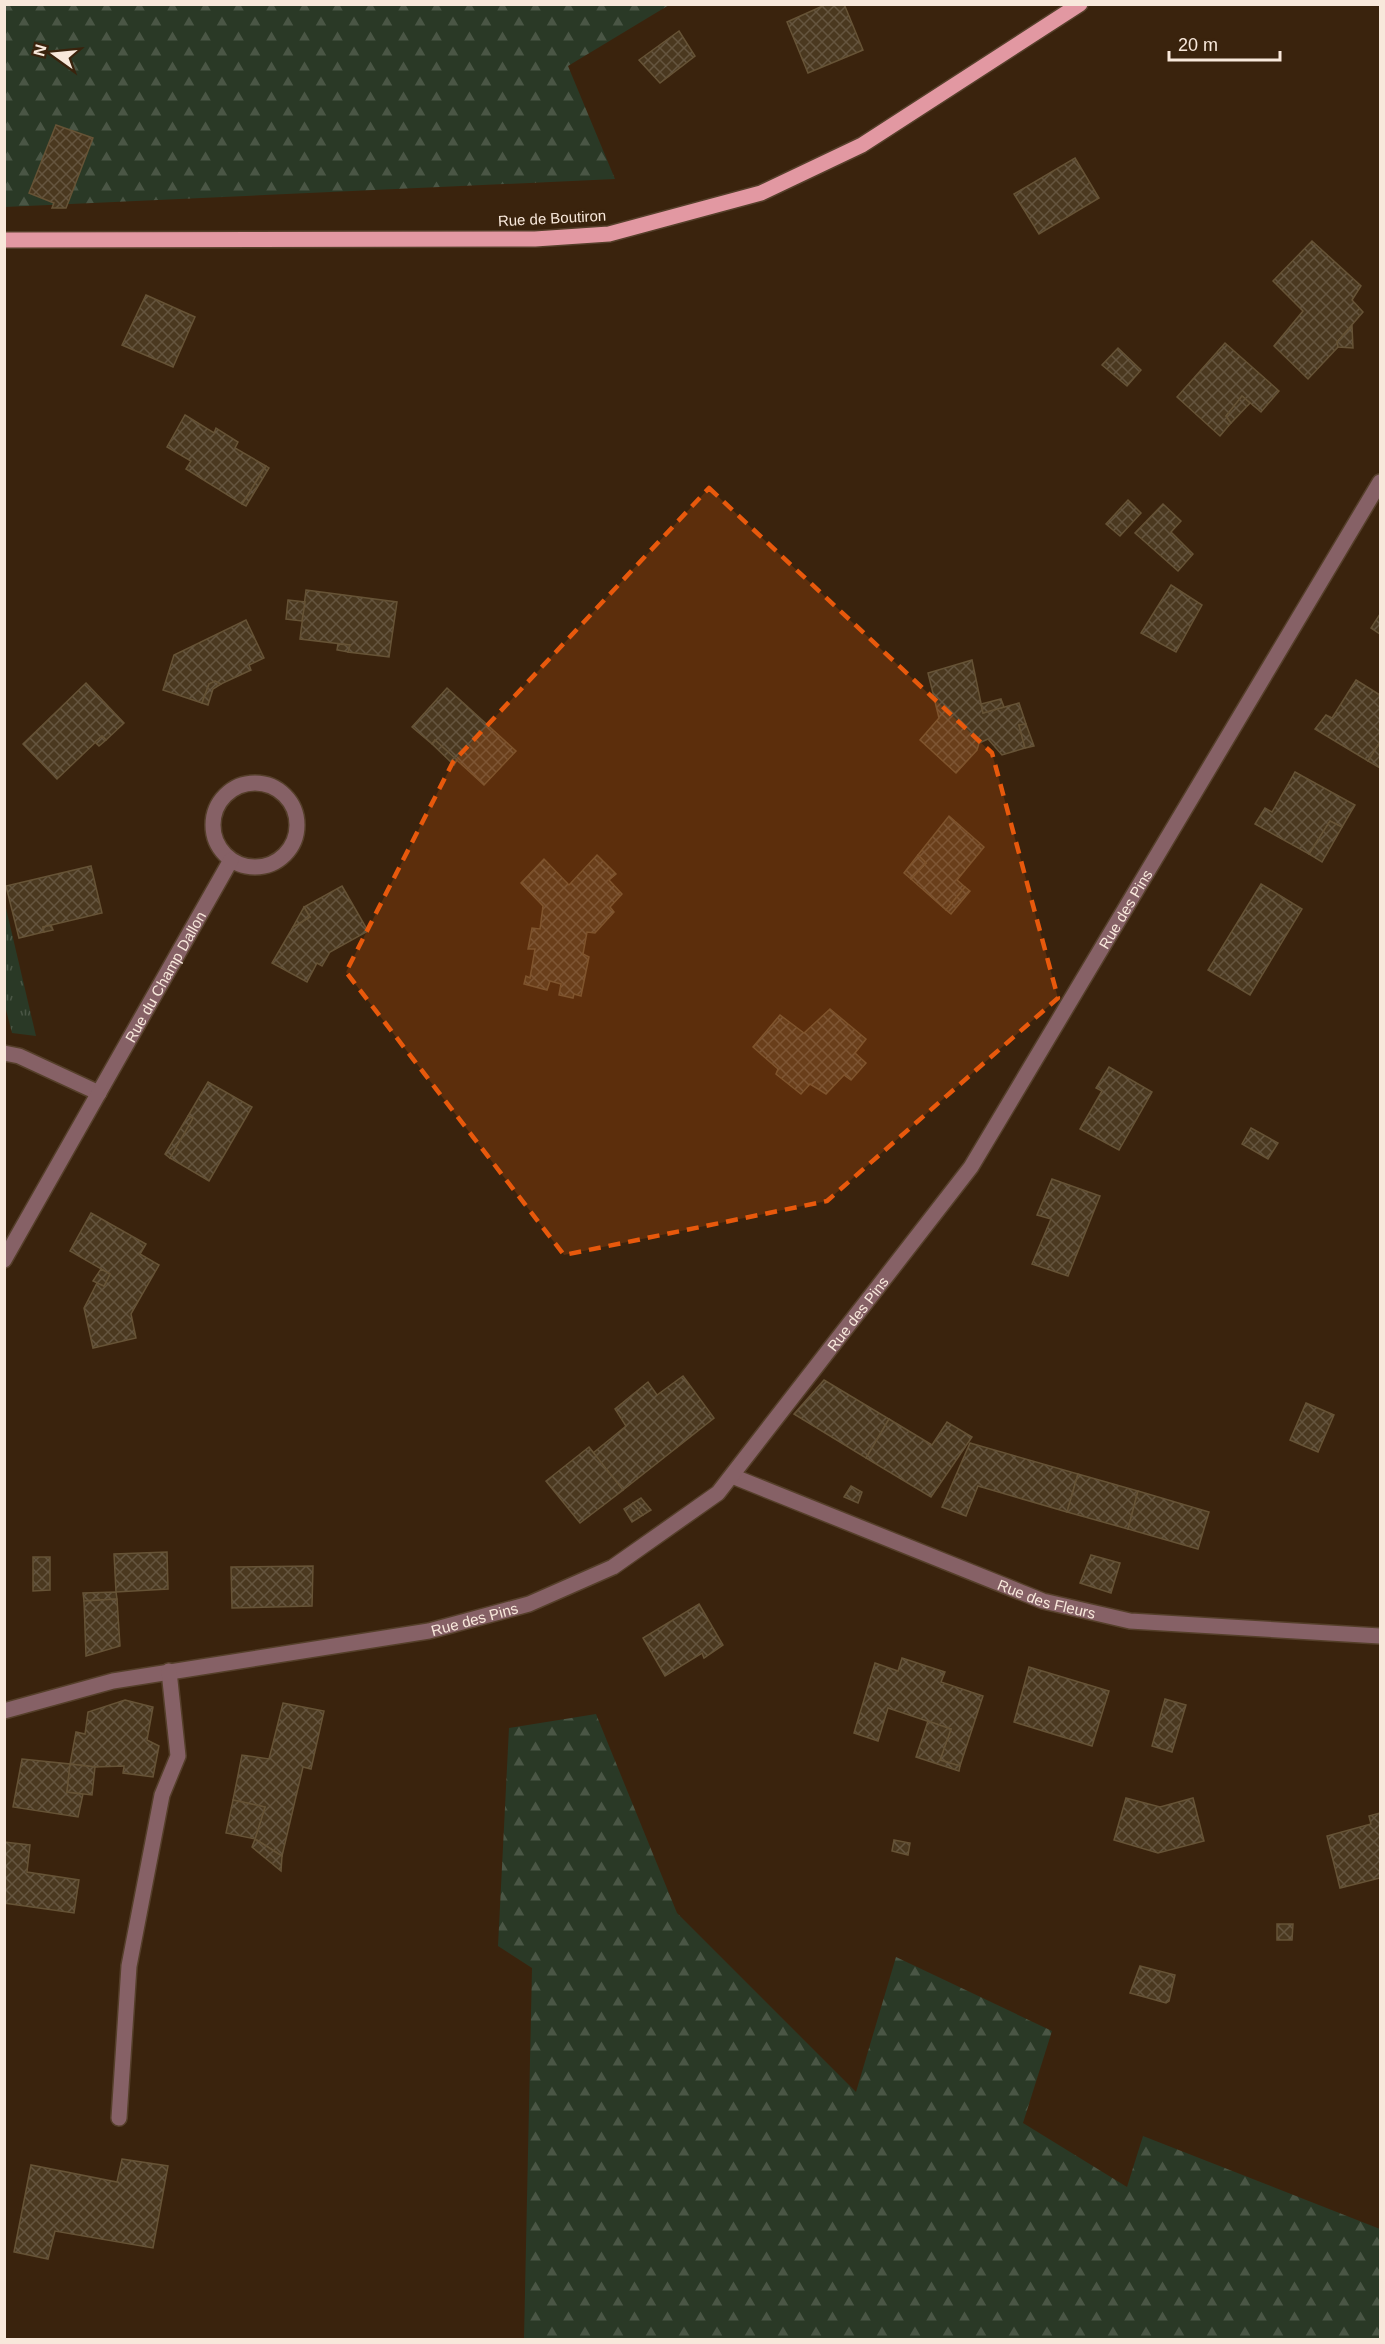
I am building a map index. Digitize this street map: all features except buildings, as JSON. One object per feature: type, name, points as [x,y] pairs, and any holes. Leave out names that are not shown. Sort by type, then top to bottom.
[{"type":"main road","name":"Rue de Boutiron","points":[[4,240],[535,239],[609,234],[761,193],[862,145],[1080,4]]},
{"type":"street","name":"Rue des Pins","points":[[4,1711],[113,1680],[429,1632],[529,1604],[613,1567],[718,1493],[971,1167],[1380,482]]},
{"type":"street","points":[[261,783],[275,788],[286,796],[294,808],[297,821],[297,835],[291,848],[271,865],[257,868],[244,866],[231,860],[221,850],[215,838],[213,824],[216,810],[224,798],[241,786],[261,783]]},
{"type":"street","name":"Rue du Champ Dallon","points":[[4,1260],[231,860]]},
{"type":"street","points":[[4,1053],[19,1056],[99,1093]]},
{"type":"street","name":"Rue des Fleurs","points":[[732,1476],[1043,1601],[1130,1621],[1380,1636]]},
{"type":"street","points":[[119,2118],[129,1966],[162,1795],[178,1756],[169,1671]]},
{"type":"highlighted area","points":[[709,488],[992,753],[1058,998],[827,1201],[564,1255],[346,972],[453,762]]},
{"type":"green space","points":[[4,5],[669,5],[568,66],[615,179],[5,207]]},
{"type":"green space","points":[[4,904],[36,1036],[12,1033],[4,1002]]},
{"type":"green space","points":[[596,1714],[677,1913],[856,2092],[896,1957],[1052,2031],[1023,2123],[1127,2187],[1143,2136],[1380,2229],[1380,2339],[524,2339],[532,1968],[498,1946],[509,1728]]}]
